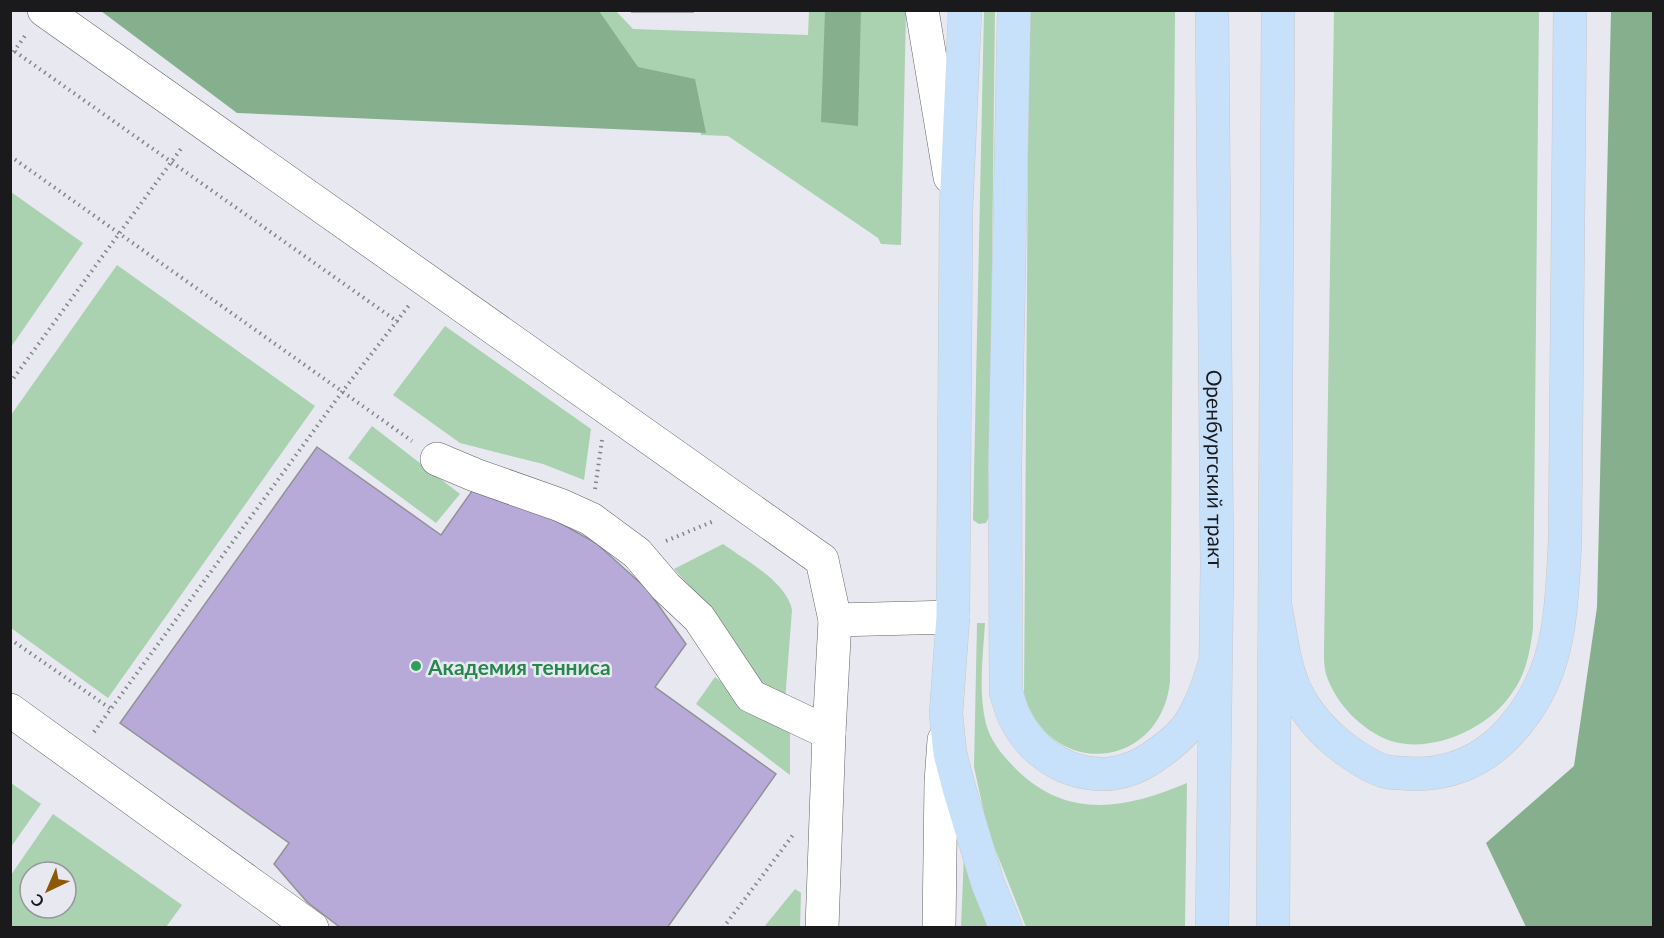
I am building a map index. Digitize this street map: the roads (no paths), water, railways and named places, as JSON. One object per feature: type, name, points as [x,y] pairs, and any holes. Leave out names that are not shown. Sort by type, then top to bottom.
[{"type":"main road","points":[[965,10],[956,210],[953,617],[946,714],[950,753],[959,788],[988,884],[1006,927]]},
{"type":"main road","points":[[1014,10],[1005,464],[1006,692],[1016,719],[1030,739],[1050,758],[1073,770],[1091,774],[1122,773],[1165,750],[1184,731],[1200,708],[1216,660]]},
{"type":"main road","name":"Оренбургский тракт","points":[[1212,10],[1216,660],[1212,927]]},
{"type":"main road","points":[[1273,927],[1278,10]]},
{"type":"main road","points":[[1276,610],[1285,661],[1295,690],[1310,714],[1333,740],[1359,759],[1384,771],[1418,775],[1447,772],[1472,763],[1498,743],[1516,725],[1538,690],[1555,645],[1561,607],[1565,541],[1570,10]]},
{"type":"street","points":[[44,10],[822,560],[835,620],[822,927]]},
{"type":"street","points":[[922,10],[956,210]]},
{"type":"street","points":[[437,459],[591,519],[637,553],[666,587],[699,618],[751,696],[829,733]]},
{"type":"street","points":[[835,620],[953,617]]},
{"type":"street","points":[[10,710],[312,927]]},
{"type":"street","points":[[939,927],[941,782],[946,714]]},
{"type":"place","name":"Академия тенниса","points":[[416,666]]}]
